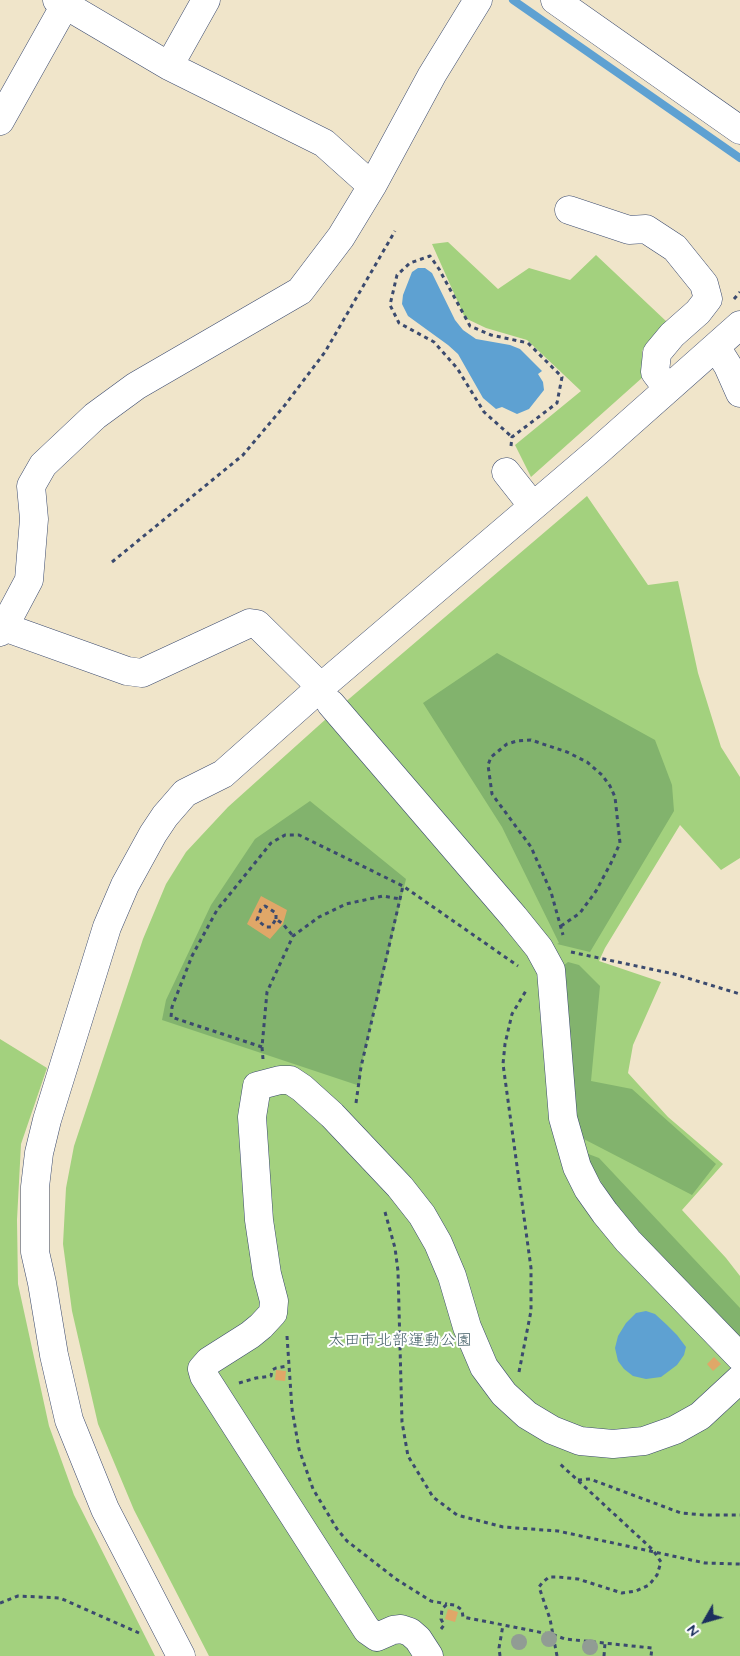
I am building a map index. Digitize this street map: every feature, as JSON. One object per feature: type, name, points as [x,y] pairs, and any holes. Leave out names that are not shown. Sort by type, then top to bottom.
[{"type":"street","points":[[169,66],[206,0]]},
{"type":"street","points":[[478,0],[432,75],[372,186],[341,237],[300,291],[136,386],[95,416],[43,465],[31,486],[34,519],[29,580],[2,629],[127,671],[142,673],[250,623],[256,624],[326,696],[514,916],[552,966],[563,1118],[577,1167],[588,1189],[628,1241],[740,1357]]},
{"type":"street","points":[[555,0],[740,130]]},
{"type":"street","points":[[0,122],[61,2],[169,66],[324,143],[372,186]]},
{"type":"street","points":[[569,210],[630,230],[646,229],[675,248],[704,284],[708,300],[698,312],[672,335],[657,353],[654,372],[667,388]]},
{"type":"street","points":[[182,1656],[105,1509],[70,1420],[54,1355],[35,1252],[35,1188],[39,1153],[47,1120],[107,927],[125,885],[153,834],[165,816],[185,793],[223,774],[326,696],[532,505],[716,347],[735,314]]},
{"type":"street","points":[[716,347],[728,366],[740,393]]},
{"type":"street","points":[[506,472],[532,505]]},
{"type":"street","points":[[426,1651],[410,1632],[401,1629],[392,1630],[377,1637],[367,1630],[204,1376],[202,1369],[209,1362],[250,1335],[273,1313],[274,1301],[267,1274],[259,1220],[252,1117],[257,1086],[280,1080],[290,1080],[302,1088],[400,1188],[422,1215],[438,1243],[452,1276],[467,1327],[484,1367],[504,1394],[527,1415],[552,1430],[580,1441],[613,1444],[644,1441],[675,1430],[700,1416],[740,1379]]},
{"type":"path","points":[[112,562],[243,455],[285,406],[325,352],[395,231]]},
{"type":"path","points":[[506,472],[512,437],[557,403],[562,377],[528,343],[491,335],[470,326],[430,256],[410,263],[397,275],[390,305],[399,323],[434,342],[457,368],[484,412],[512,437]]},
{"type":"path","points":[[735,314],[740,292]]},
{"type":"path","points":[[561,926],[580,913],[596,890],[620,843],[615,797],[602,775],[587,762],[567,752],[539,742],[531,740],[517,741],[507,744],[491,757],[488,765],[492,794],[531,847],[551,892],[564,942]]},
{"type":"path","points":[[262,1047],[171,1017],[172,1007],[192,956],[217,910],[271,843],[285,835],[299,835],[403,886],[526,971],[552,966],[674,974],[740,994]]},
{"type":"path","points":[[350,1135],[360,1086],[361,1067],[403,886]]},
{"type":"path","points":[[257,1086],[263,1063],[262,1047],[267,992],[292,936],[319,917],[346,904],[383,896],[400,899]]},
{"type":"path","points":[[266,906],[276,913],[276,920],[271,927],[266,927],[257,920],[261,909],[266,906]]},
{"type":"path","points":[[276,920],[283,924],[292,936]]},
{"type":"path","points":[[504,1394],[514,1386],[519,1373],[531,1311],[531,1277],[504,1064],[505,1044],[512,1014],[520,998],[552,966]]},
{"type":"path","points":[[385,1210],[395,1248],[398,1271],[402,1422],[408,1456],[433,1497],[457,1514],[503,1527],[558,1531],[705,1563],[740,1564]]},
{"type":"path","points":[[273,1313],[282,1315],[287,1320],[288,1366],[292,1409],[299,1449],[313,1489],[337,1529],[347,1541],[396,1579],[431,1601],[455,1605],[462,1610],[464,1617],[554,1635],[565,1639],[652,1648],[650,1656]]},
{"type":"path","points":[[217,1396],[244,1381],[271,1376],[272,1370],[288,1366]]},
{"type":"path","points":[[558,1656],[550,1619],[539,1587],[542,1583],[549,1577],[558,1577],[578,1579],[622,1592],[636,1591],[649,1585],[658,1575],[661,1562],[655,1552],[559,1462],[556,1450],[560,1433]]},
{"type":"path","points":[[578,1480],[590,1479],[681,1513],[740,1515]]},
{"type":"path","points":[[0,1603],[18,1596],[60,1598],[145,1636]]},
{"type":"path","points":[[426,1651],[429,1643],[444,1625],[442,1609],[447,1604]]},
{"type":"path","points":[[500,1656],[499,1648],[503,1625]]},
{"type":"path","points":[[604,1656],[605,1643]]},
{"type":"green space","points":[[448,242],[498,289],[529,268],[570,280],[596,255],[667,322],[642,351],[643,377],[531,477],[515,445],[581,391],[527,340],[486,328],[465,318],[432,244]]},
{"type":"green space","name":"太田市北部運動公園","points":[[587,496],[648,585],[678,581],[698,673],[721,747],[740,777],[740,858],[721,870],[680,825],[599,961],[661,982],[633,1045],[628,1073],[668,1117],[723,1164],[682,1210],[740,1276],[740,1656],[209,1656],[134,1510],[98,1424],[72,1311],[63,1244],[66,1188],[74,1146],[143,939],[166,884],[186,852],[228,807],[336,710]]},
{"type":"green space","points":[[497,653],[655,740],[672,785],[674,811],[590,952],[557,944],[559,943],[502,827],[423,703]]},
{"type":"green space","points":[[310,801],[406,879],[361,1067],[360,1086],[162,1020],[166,1000],[211,905],[255,839]]},
{"type":"green space","points":[[568,962],[579,965],[600,986],[591,1081],[632,1089],[716,1164],[692,1195],[576,1135],[555,972]]},
{"type":"green space","points":[[0,1039],[47,1068],[21,1144],[17,1220],[18,1284],[49,1426],[74,1495],[155,1656],[0,1656]]},
{"type":"green space","points":[[583,1152],[599,1158],[740,1308],[740,1341],[629,1227]]},
{"type":"water","points":[[418,268],[425,268],[432,273],[455,320],[463,330],[476,339],[510,345],[520,349],[542,371],[538,374],[543,382],[544,390],[529,409],[517,414],[502,407],[496,409],[483,398],[458,354],[408,316],[402,304],[403,295],[412,272]]},
{"type":"water","points":[[646,1311],[655,1314],[677,1335],[686,1347],[684,1355],[677,1365],[661,1377],[646,1379],[633,1376],[624,1369],[618,1361],[615,1348],[618,1336],[626,1323],[636,1313]]},
{"type":"building","points":[[261,896],[287,910],[283,924],[270,939],[247,924]]},
{"type":"building","points":[[714,1357],[721,1364],[713,1371],[707,1364]]},
{"type":"building","points":[[276,1370],[286,1371],[285,1381],[275,1380]]},
{"type":"building","points":[[448,1609],[458,1612],[455,1622],[445,1619]]},
{"type":"waterway","points":[[513,0],[740,158]]}]
